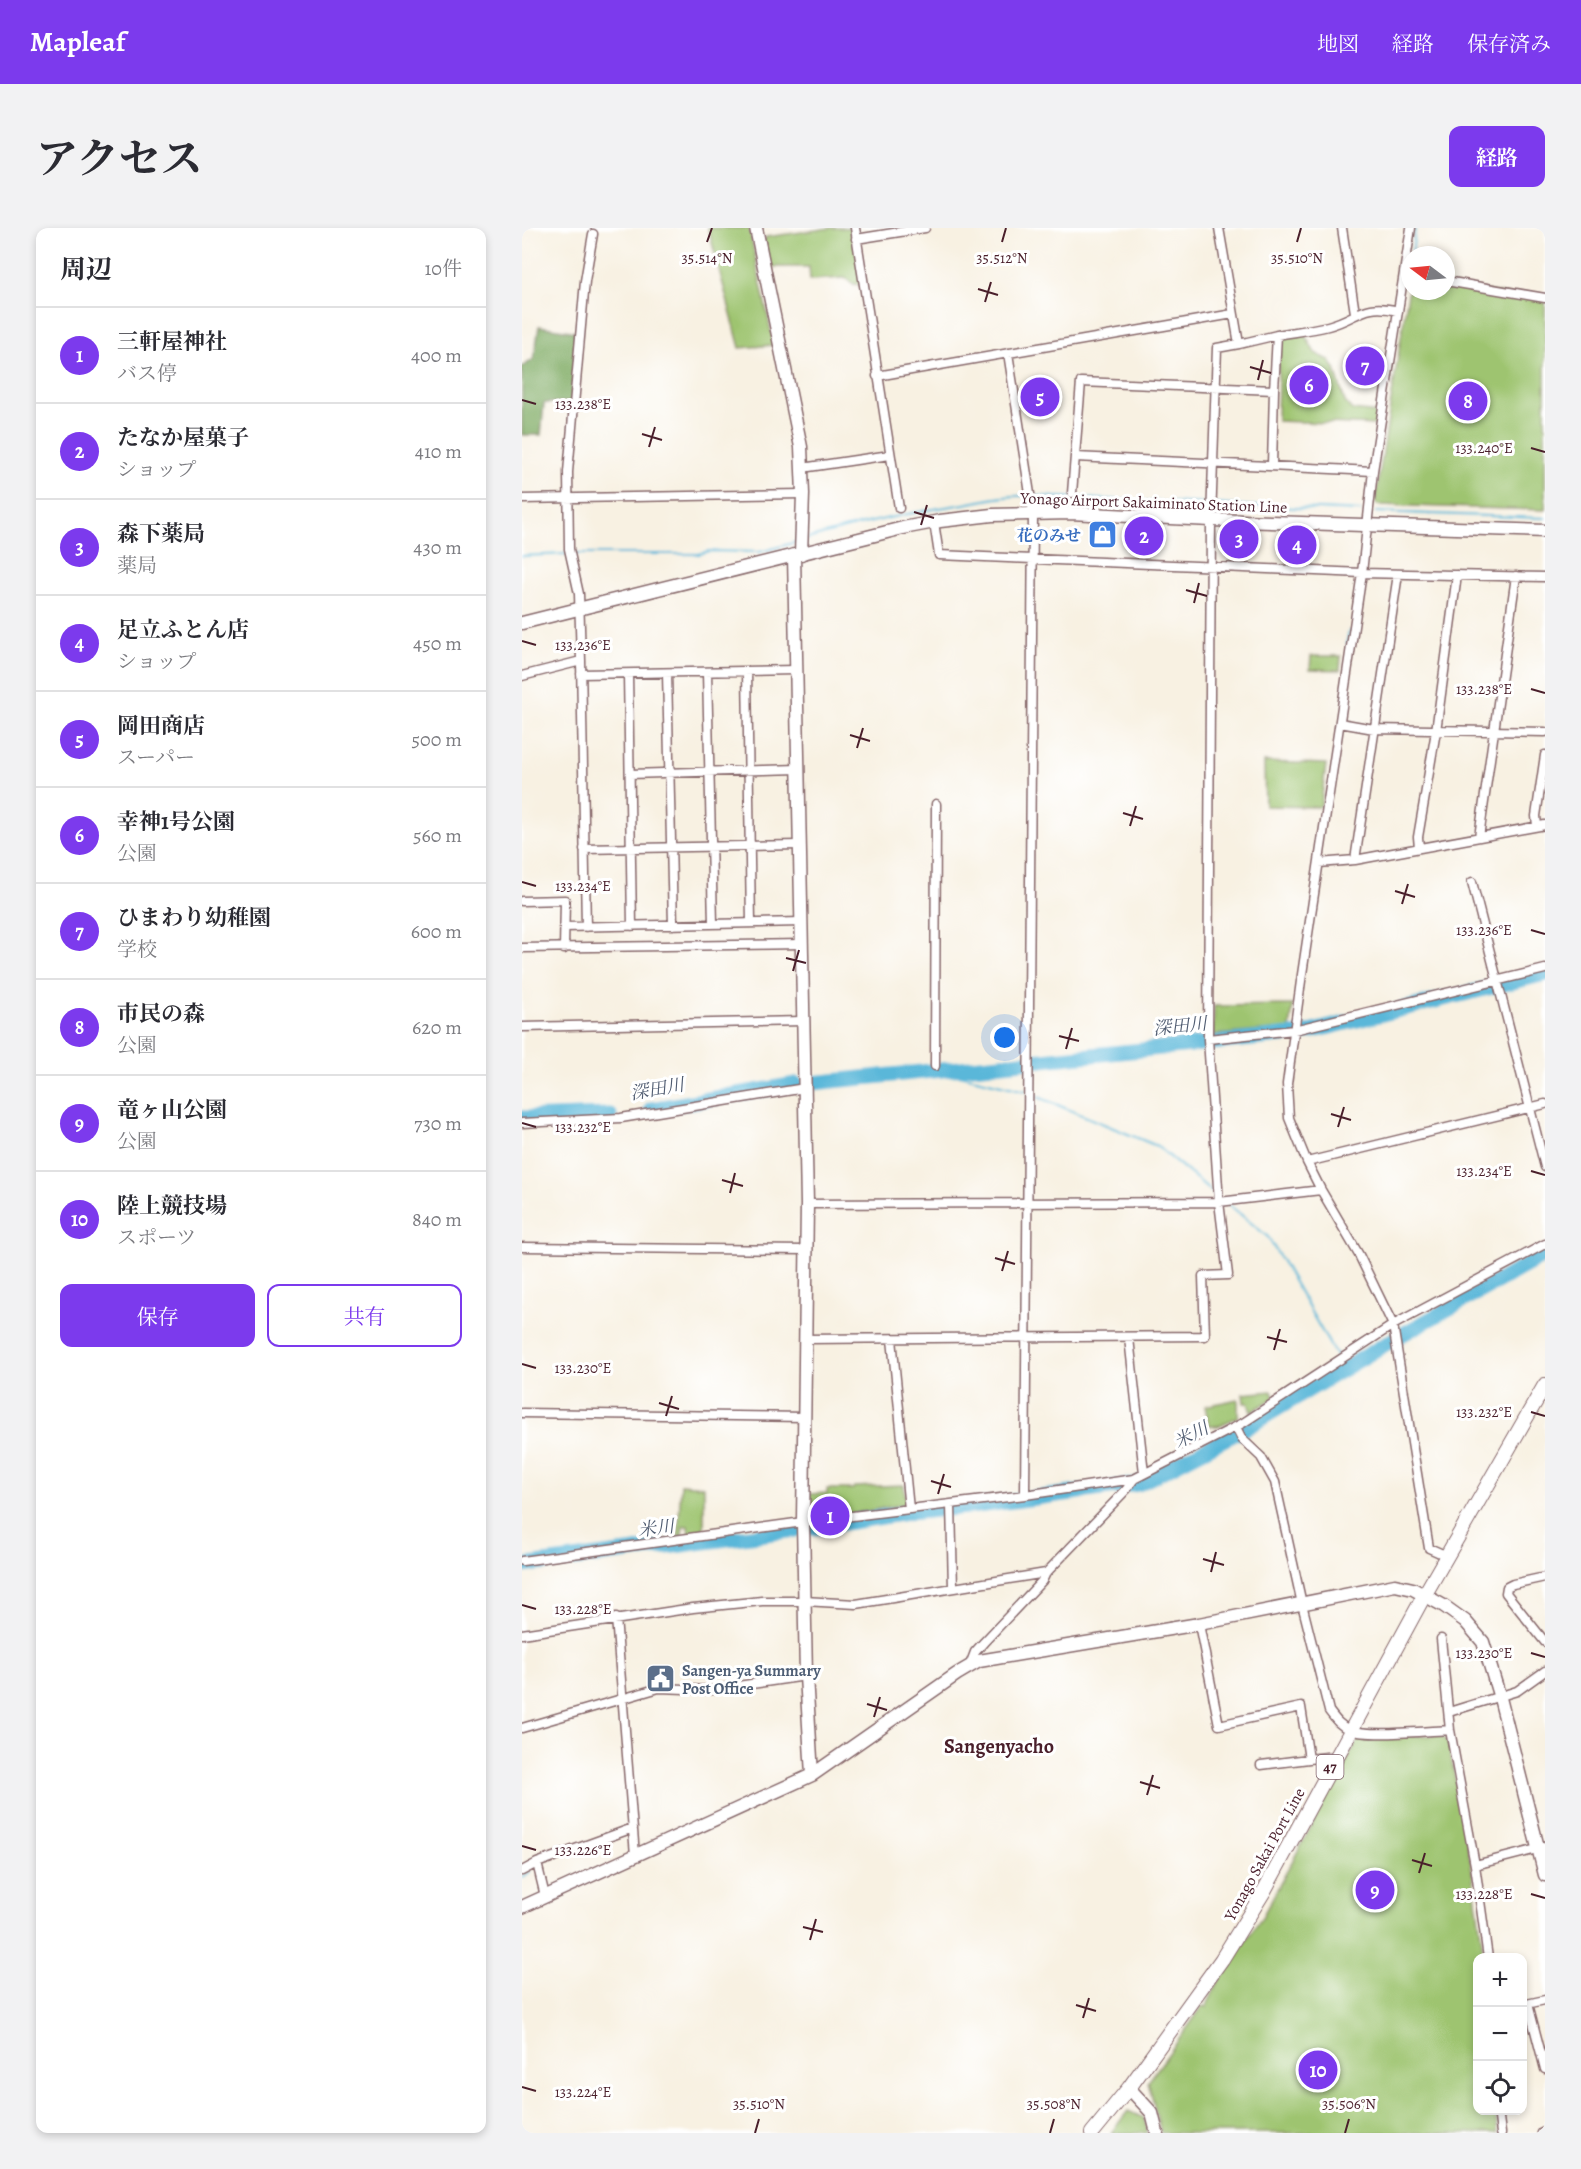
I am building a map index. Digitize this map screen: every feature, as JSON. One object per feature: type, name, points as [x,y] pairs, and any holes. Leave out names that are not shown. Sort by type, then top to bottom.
[{"type":"main road","name":"Yonago Sakai Port Line","points":[[1092,2133],[1129,2088],[1222,1959],[1264,1891],[1425,1594],[1545,1386]]},
{"type":"street","points":[[756,228],[798,428],[803,494],[798,554],[796,670],[807,1204],[804,1601],[812,1775]]},
{"type":"street","points":[[855,228],[899,508]]},
{"type":"street","points":[[856,239],[925,228]]},
{"type":"street","points":[[1219,228],[1239,344]]},
{"type":"street","points":[[1342,228],[1354,313]]},
{"type":"street","points":[[1409,246],[1411,228]]},
{"type":"street","points":[[586,927],[580,609],[569,549],[569,498],[571,433],[585,280],[593,234]]},
{"type":"street","points":[[1455,283],[1545,298]]},
{"type":"street","points":[[1401,299],[1373,471],[1362,573],[1287,1084],[1289,1118],[1307,1162],[1359,1255],[1393,1325],[1429,1548],[1447,1556]]},
{"type":"street","points":[[806,1339],[1129,1338],[1205,1335],[1203,1276],[1228,1275],[1219,1202],[1209,1039],[1211,520],[1217,348],[1327,326],[1341,322],[1354,313],[1369,308],[1398,311]]},
{"type":"street","points":[[877,376],[1233,314]]},
{"type":"street","points":[[1272,465],[1277,335]]},
{"type":"street","points":[[1008,353],[1033,513],[1024,1495]]},
{"type":"street","points":[[1072,493],[1082,382],[1274,390]]},
{"type":"street","points":[[802,468],[890,455]]},
{"type":"street","points":[[1075,457],[1373,471]]},
{"type":"street","points":[[522,499],[803,494]]},
{"type":"street","name":"Yonago Airport Sakaiminato Station Line","points":[[522,623],[934,522],[1033,513],[1545,531]]},
{"type":"street","points":[[934,522],[939,555],[1362,573],[1545,577]]},
{"type":"street","points":[[1355,860],[1398,574]]},
{"type":"street","points":[[1419,848],[1418,837],[1436,730],[1457,575]]},
{"type":"street","points":[[1479,837],[1516,576]]},
{"type":"street","points":[[522,676],[581,661]]},
{"type":"street","points":[[581,674],[796,670]]},
{"type":"street","points":[[747,671],[751,923]]},
{"type":"street","points":[[707,672],[712,924]]},
{"type":"street","points":[[667,673],[673,925]]},
{"type":"street","points":[[628,674],[632,926]]},
{"type":"street","points":[[1340,723],[1374,729],[1545,732]]},
{"type":"street","points":[[1318,863],[1355,860],[1541,826],[1536,816],[1545,755]]},
{"type":"street","points":[[630,774],[798,769]]},
{"type":"street","points":[[935,1066],[936,804]]},
{"type":"street","points":[[584,849],[800,845]]},
{"type":"street","points":[[1472,882],[1545,1167]]},
{"type":"street","points":[[522,901],[564,900],[564,949]]},
{"type":"street","points":[[564,927],[802,922]]},
{"type":"street","points":[[522,948],[802,944]]},
{"type":"street","points":[[1209,1039],[1294,1030],[1545,969]]},
{"type":"street","points":[[522,1027],[803,1021]]},
{"type":"street","points":[[522,1123],[621,1118],[805,1088]]},
{"type":"street","points":[[1307,1162],[1545,1104]]},
{"type":"street","points":[[807,1204],[1219,1202],[1321,1190]]},
{"type":"street","points":[[522,1561],[1134,1479],[1236,1427],[1393,1325],[1545,1244]]},
{"type":"street","points":[[522,1247],[806,1250]]},
{"type":"street","points":[[1129,1338],[1144,1473]]},
{"type":"street","points":[[892,1339],[909,1509]]},
{"type":"street","points":[[522,1413],[804,1418]]},
{"type":"street","points":[[1236,1427],[1242,1439],[1261,1457],[1275,1482],[1329,1711],[1338,1723],[1350,1730],[1366,1733],[1450,1730]]},
{"type":"street","points":[[970,1665],[975,1652],[1042,1581],[1046,1573],[1126,1491],[1134,1479]]},
{"type":"street","points":[[951,1504],[953,1588]]},
{"type":"street","points":[[522,1634],[693,1608],[762,1602],[804,1601],[856,1604],[1046,1573]]},
{"type":"street","points":[[1545,1577],[1513,1584],[1507,1587],[1506,1593],[1545,1642]]},
{"type":"street","points":[[522,1907],[812,1775],[979,1661],[1199,1624],[1395,1585],[1413,1588],[1425,1594],[1465,1621],[1483,1642],[1542,1848],[1545,1875]]},
{"type":"street","points":[[616,1618],[635,1855]]},
{"type":"street","points":[[1199,1624],[1219,1725],[1300,1707],[1309,1758]]},
{"type":"street","points":[[1441,1639],[1450,1730],[1475,1864],[1487,1953]]},
{"type":"street","points":[[1449,1712],[1517,1691],[1545,1671]]},
{"type":"street","points":[[522,1728],[659,1688],[711,1690],[806,1676]]},
{"type":"street","points":[[1261,1765],[1336,1756]]},
{"type":"street","points":[[522,1871],[537,1863],[633,1828]]},
{"type":"street","points":[[1475,1864],[1542,1848]]},
{"type":"street","points":[[537,1863],[544,1896]]},
{"type":"street","points":[[1527,2004],[1545,2000]]},
{"type":"street","points":[[1527,2007],[1545,2069]]},
{"type":"street","points":[[1129,2088],[1152,2113],[1157,2133]]},
{"type":"street","points":[[1499,2115],[1501,2133]]},
{"type":"green space","points":[[708,228],[749,228],[774,345],[740,348]]},
{"type":"green space","points":[[831,228],[853,228],[861,285],[853,284],[845,278],[810,280],[809,267],[769,267],[764,241],[766,237]]},
{"type":"green space","points":[[1455,286],[1545,301],[1545,510],[1377,505],[1375,502],[1407,300],[1455,300]]},
{"type":"green space","points":[[539,326],[576,332],[571,402],[544,403],[541,435],[522,435],[522,367],[534,359]]},
{"type":"green space","points":[[1304,333],[1315,353],[1329,360],[1335,369],[1345,402],[1352,410],[1378,413],[1376,425],[1277,421],[1279,341],[1283,336]]},
{"type":"green space","points":[[1311,656],[1341,656],[1340,670],[1310,669]]},
{"type":"green space","points":[[1264,762],[1326,764],[1321,805],[1319,807],[1265,806]]},
{"type":"green space","points":[[1293,1005],[1290,1029],[1213,1035],[1214,1006]]},
{"type":"green space","points":[[1272,1391],[1274,1398],[1251,1412],[1248,1403],[1244,1403],[1243,1394]]},
{"type":"green space","points":[[1238,1399],[1238,1417],[1218,1426],[1209,1426],[1205,1406]]},
{"type":"green space","points":[[681,1484],[704,1486],[704,1532],[689,1535],[688,1526],[683,1526],[682,1536],[678,1537]]},
{"type":"green space","points":[[904,1485],[906,1504],[834,1517],[811,1517],[809,1494],[827,1493],[827,1489]]},
{"type":"green space","points":[[1441,1735],[1448,1741],[1471,1864],[1483,1953],[1473,1953],[1473,2115],[1496,2115],[1498,2133],[1161,2133],[1148,2082],[1203,2006],[1206,2007],[1220,1979],[1262,1917],[1359,1738]]},
{"type":"green space","points":[[1128,2111],[1144,2118],[1148,2133],[1111,2133]]},
{"type":"waterway","points":[[1413,246],[1415,228]]},
{"type":"waterway","points":[[807,539],[866,523],[924,511],[996,498],[1028,496]]},
{"type":"waterway","points":[[1033,496],[1360,511]]},
{"type":"waterway","points":[[1376,512],[1545,518]]},
{"type":"waterway","points":[[572,554],[760,552],[796,542]]},
{"type":"waterway","points":[[522,556],[567,554]]},
{"type":"waterway","points":[[1347,644],[1349,631]]},
{"type":"waterway","name":"深田川","points":[[812,1083],[1301,1034],[1545,974]]},
{"type":"waterway","points":[[935,1069],[1026,1091]]},
{"type":"waterway","name":"深田川","points":[[651,1109],[796,1084]]},
{"type":"waterway","points":[[1031,1094],[1157,1146],[1216,1195]]},
{"type":"waterway","name":"深田川","points":[[522,1118],[610,1115]]},
{"type":"waterway","points":[[1228,1204],[1268,1237],[1338,1359]]},
{"type":"waterway","name":"米川","points":[[813,1528],[907,1513],[1138,1484],[1244,1429],[1394,1339],[1545,1255]]},
{"type":"waterway","name":"米川","points":[[522,1566],[795,1530]]},
{"type":"waterway","points":[[522,1877],[530,1871]]},
{"type":"place","name":"ひまわり幼稚園","points":[[1365,366]]},
{"type":"place","name":"幸神1号公園","points":[[1309,385]]},
{"type":"place","name":"岡田商店","points":[[1040,397]]},
{"type":"place","name":"市民の森","points":[[1468,401]]},
{"type":"place","name":"花のみせ","points":[[1102,535]]},
{"type":"place","name":"たなか屋菓子","points":[[1144,536]]},
{"type":"place","name":"森下薬局","points":[[1239,539]]},
{"type":"place","name":"足立ふとん店","points":[[1297,545]]},
{"type":"place","name":"三軒屋神社","points":[[830,1516]]},
{"type":"place","name":"Sangen-ya Summary Post Office","points":[[661,1679]]},
{"type":"place","name":"竜ヶ山公園","points":[[1375,1890]]},
{"type":"place","name":"陸上競技場","points":[[1318,2070]]},
{"type":"district","name":"Sangenyacho","points":[[999,1746]]}]
